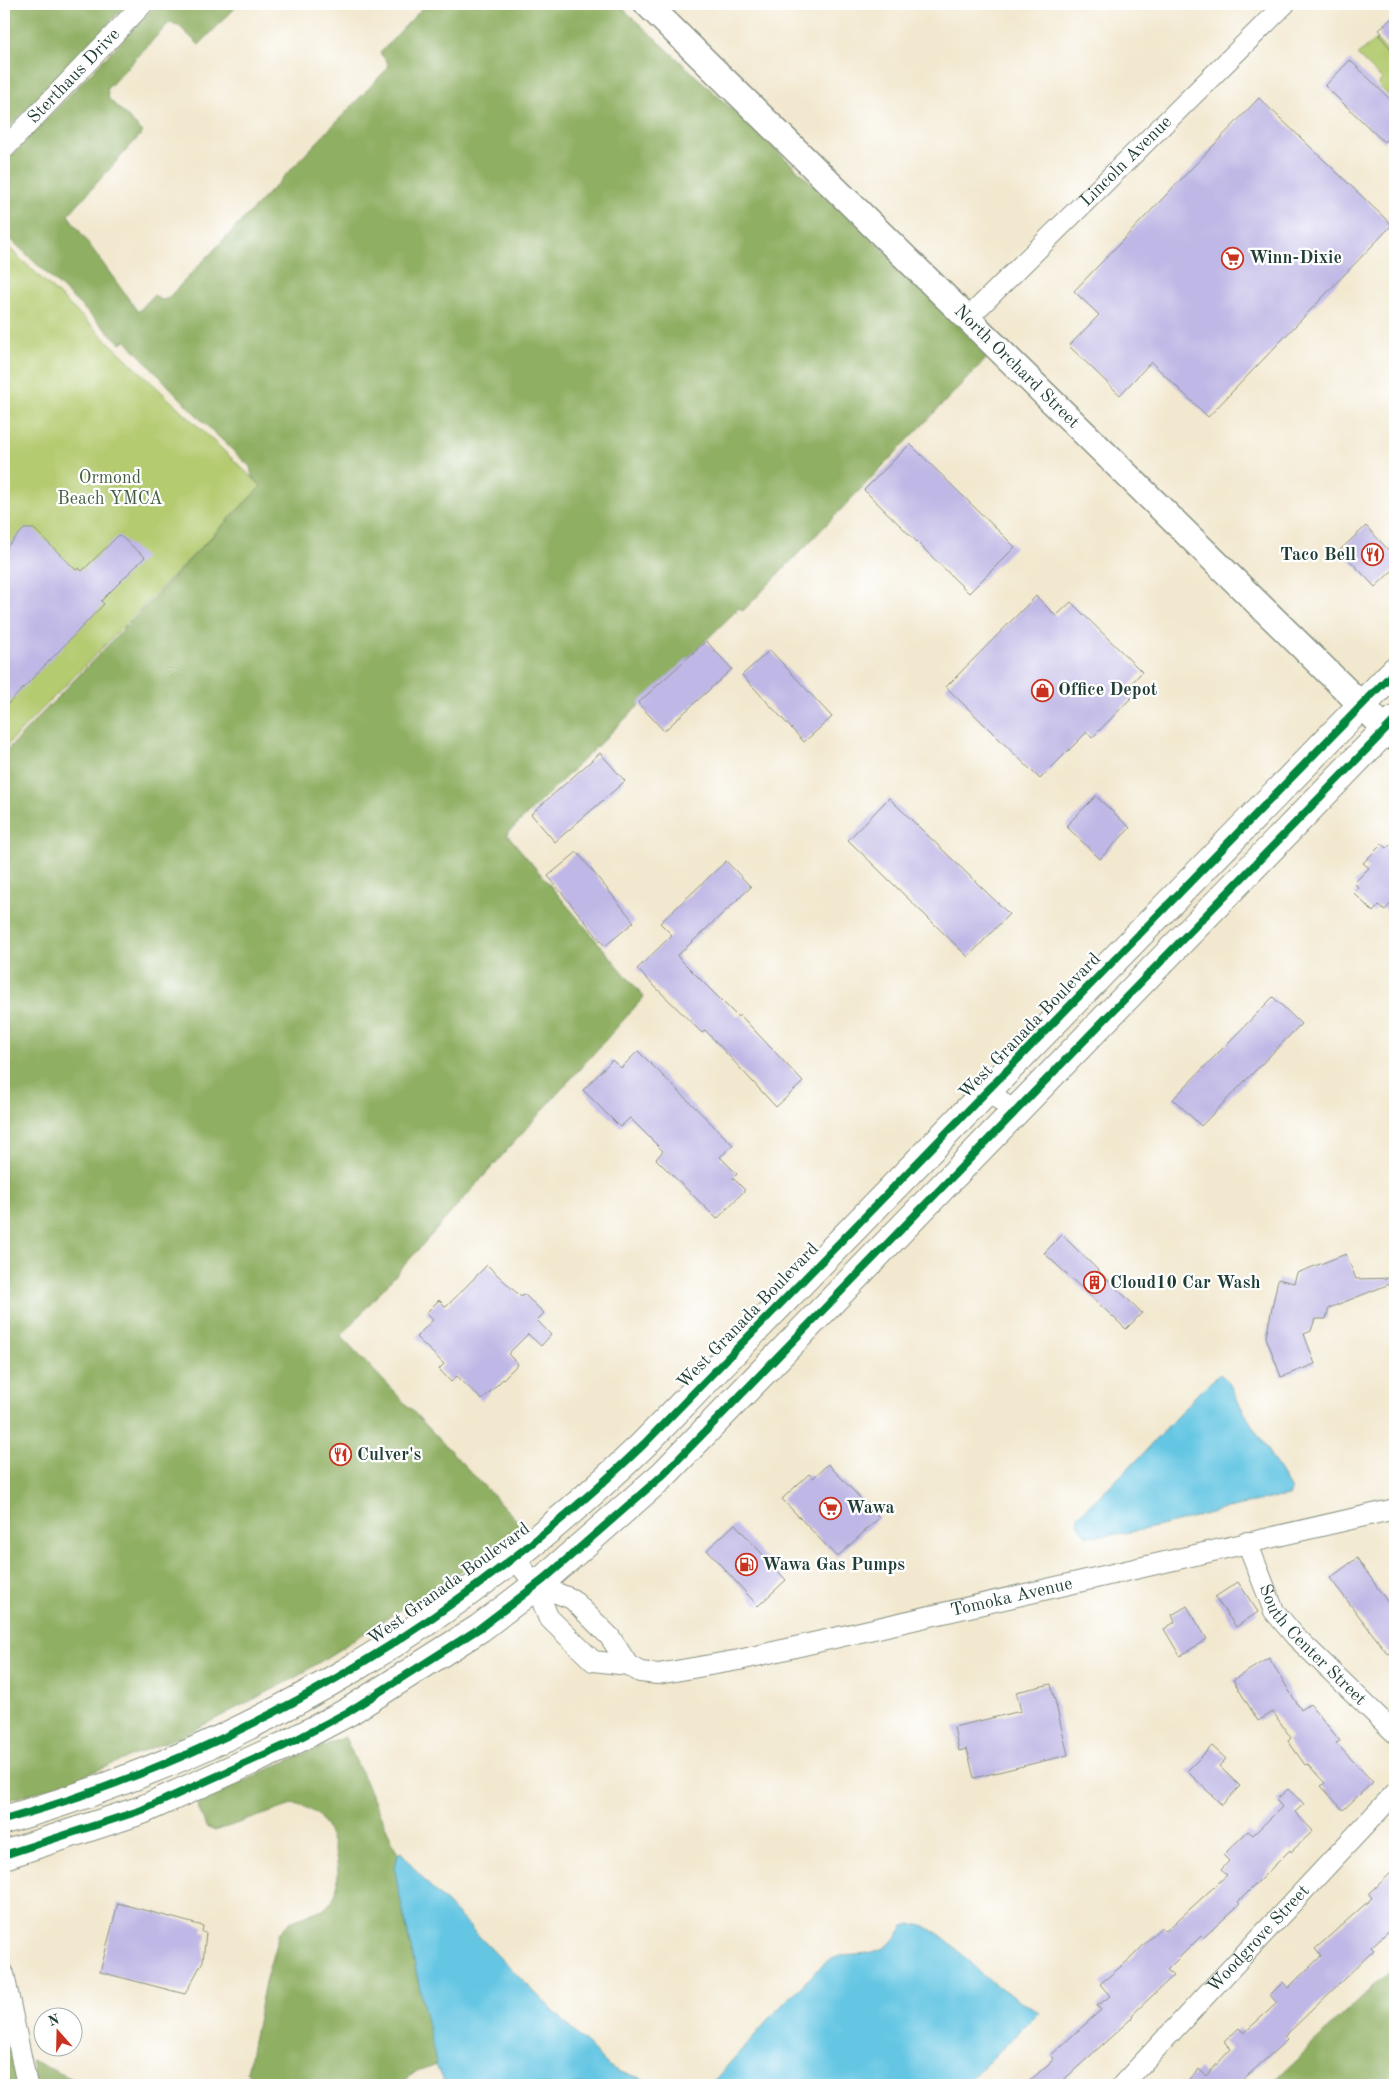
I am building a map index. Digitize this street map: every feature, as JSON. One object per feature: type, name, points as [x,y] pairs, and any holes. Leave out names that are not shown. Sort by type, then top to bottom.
[{"type":"main road","name":"West Granada Boulevard","points":[[4,1820],[44,1809],[125,1780],[186,1755],[258,1722],[323,1688],[396,1643],[514,1558],[590,1496],[644,1444],[989,1090],[1395,670]]},
{"type":"main road","points":[[4,1855],[142,1810],[284,1746],[348,1712],[415,1671],[480,1628],[536,1585],[664,1474],[1014,1113],[1392,729]]},
{"type":"street","name":"Sterthaus Drive","points":[[4,149],[144,4]]},
{"type":"street","name":"North Orchard Street","points":[[647,4],[1361,704],[1392,729]]},
{"type":"street","name":"Lincoln Avenue","points":[[967,319],[1285,4]]},
{"type":"street","points":[[989,1090],[1014,1113]]},
{"type":"street","name":"Tomoka Avenue","points":[[514,1558],[536,1585],[548,1617],[593,1661],[628,1665],[640,1672],[658,1674],[739,1660],[1395,1509]]},
{"type":"street","name":"South Center Street","points":[[1247,1542],[1274,1611],[1295,1636],[1395,1733]]},
{"type":"street","name":"Tomoka Avenue","points":[[536,1585],[572,1600],[610,1638],[628,1665]]},
{"type":"street","name":"Woodgrove Street","points":[[1122,2085],[1395,1793]]},
{"type":"street","points":[[4,1974],[27,2085]]},
{"type":"green space","points":[[4,4],[127,4],[4,133]]},
{"type":"green space","points":[[157,4],[239,4],[199,45],[178,25],[169,23],[107,89],[109,99],[143,132],[68,215],[138,312],[154,295],[161,300],[167,299],[386,70],[388,63],[380,53],[426,4],[618,4],[867,234],[990,355],[743,611],[739,608],[507,834],[644,997],[341,1336],[525,1529],[295,1678],[190,1732],[62,1785],[4,1801],[4,753],[261,486],[252,476],[250,467],[199,418],[125,340],[121,344],[4,233],[4,163]]},
{"type":"green space","points":[[1376,39],[1386,50],[1386,56],[1395,66],[1395,102],[1378,85],[1382,79],[1357,55]]},
{"type":"green space","name":"Ormond Beach YMCA","points":[[4,243],[261,486],[4,748]]},
{"type":"green space","points":[[345,1737],[398,1854],[395,1869],[437,2064],[417,2071],[399,2085],[276,2085],[251,2077],[247,2072],[265,1982],[279,1933],[290,1922],[325,1908],[332,1900],[338,1879],[338,1866],[332,1842],[328,1831],[318,1815],[307,1808],[295,1804],[215,1831],[206,1827],[197,1804],[275,1766]]},
{"type":"green space","points":[[1391,1969],[1395,1973],[1395,2085],[1270,2085]]},
{"type":"green space","points":[[4,2027],[18,2085],[4,2085]]},
{"type":"green space","points":[[31,2060],[86,2085],[36,2085]]},
{"type":"water","points":[[1220,1374],[1229,1382],[1240,1405],[1289,1486],[1291,1492],[1289,1496],[1264,1500],[1137,1531],[1112,1535],[1086,1536],[1078,1522],[1078,1516],[1140,1457],[1200,1391]]},
{"type":"water","points":[[401,1852],[425,1881],[609,2066],[620,2072],[648,2081],[653,2085],[445,2085],[437,2067],[398,1888],[395,1869],[398,1854]]},
{"type":"water","points":[[911,1924],[922,1926],[942,1936],[984,1976],[1039,2012],[965,2085],[710,2085],[781,2006],[827,1961],[842,1955],[869,1953],[885,1948],[897,1937],[904,1926]]},
{"type":"building","points":[[1395,15],[1395,54],[1379,35],[1382,33],[1379,30]]},
{"type":"building","points":[[1350,60],[1395,104],[1395,130],[1384,142],[1325,86]]},
{"type":"building","name":"Winn-Dixie","points":[[1259,98],[1392,225],[1208,417],[1151,362],[1120,395],[1069,346],[1099,315],[1074,291]]},
{"type":"building","points":[[910,444],[1015,547],[969,593],[864,490]]},
{"type":"building","points":[[1366,526],[1395,557],[1395,568],[1375,587],[1340,550]]},
{"type":"building","name":"Ormond Beach YMCA","points":[[24,529],[34,529],[76,570],[79,568],[82,571],[119,535],[145,557],[101,601],[104,604],[4,708],[4,550]]},
{"type":"building","name":"Office Depot","points":[[1036,596],[1056,616],[1071,602],[1142,672],[1130,685],[1137,692],[1092,738],[1087,732],[1040,779],[946,687]]},
{"type":"building","points":[[706,641],[732,669],[664,731],[638,703]]},
{"type":"building","points":[[770,650],[832,717],[804,742],[742,675]]},
{"type":"building","points":[[600,753],[625,781],[555,842],[531,814]]},
{"type":"building","points":[[1096,796],[1130,828],[1100,859],[1066,826]]},
{"type":"building","points":[[889,798],[1009,914],[968,957],[848,840]]},
{"type":"building","points":[[1395,840],[1395,899],[1385,910],[1379,905],[1373,912],[1354,893],[1359,888],[1354,883],[1369,868],[1363,863],[1382,844],[1387,848]]},
{"type":"building","points":[[577,852],[634,922],[605,946],[548,876]]},
{"type":"building","points":[[726,861],[751,887],[677,956],[738,1017],[740,1015],[803,1082],[776,1107],[705,1030],[702,1033],[637,969],[672,935],[660,923]]},
{"type":"building","points":[[1273,997],[1301,1024],[1201,1126],[1173,1099]]},
{"type":"building","points":[[638,1051],[733,1145],[720,1157],[737,1174],[733,1178],[745,1190],[717,1219],[656,1159],[663,1151],[630,1118],[620,1127],[583,1090],[612,1060],[621,1068]]},
{"type":"building","name":"Cloud10 Car Wash","points":[[1062,1235],[1142,1313],[1126,1329],[1044,1253]]},
{"type":"building","points":[[1346,1254],[1356,1279],[1395,1278],[1395,1282],[1329,1308],[1326,1319],[1315,1319],[1311,1331],[1304,1334],[1315,1364],[1281,1377],[1266,1337],[1278,1279],[1294,1283],[1297,1273]]},
{"type":"building","points":[[487,1265],[521,1297],[524,1294],[544,1313],[537,1320],[551,1335],[541,1346],[528,1334],[508,1354],[518,1364],[482,1400],[457,1376],[451,1382],[439,1369],[444,1364],[416,1337],[433,1320],[426,1313],[439,1300],[446,1307]]},
{"type":"building","name":"Wawa","points":[[828,1464],[879,1518],[837,1557],[782,1499],[809,1474],[813,1478]]},
{"type":"building","name":"Wawa Gas Pumps","points":[[735,1524],[786,1580],[758,1606],[707,1550]]},
{"type":"building","points":[[1357,1558],[1395,1613],[1395,1648],[1388,1654],[1330,1578]]},
{"type":"building","points":[[1238,1582],[1258,1612],[1236,1627],[1215,1597]]},
{"type":"building","points":[[1187,1606],[1207,1639],[1180,1656],[1164,1629],[1175,1622],[1172,1615]]},
{"type":"building","points":[[1269,1658],[1301,1710],[1310,1704],[1340,1741],[1336,1743],[1373,1782],[1343,1810],[1321,1786],[1325,1783],[1307,1764],[1305,1765],[1288,1741],[1291,1738],[1273,1712],[1258,1721],[1233,1680]]},
{"type":"building","points":[[1051,1684],[1068,1755],[974,1778],[967,1749],[959,1751],[954,1727],[1021,1711],[1016,1692]]},
{"type":"building","points":[[1212,1746],[1226,1759],[1219,1766],[1240,1786],[1222,1805],[1187,1771]]},
{"type":"building","points":[[1288,1789],[1304,1804],[1295,1812],[1313,1831],[1291,1852],[1290,1850],[1238,1902],[1240,1904],[1203,1938],[1201,1936],[1167,1970],[1173,1976],[1132,2015],[1133,2017],[1058,2085],[1025,2085],[1054,2059],[1051,2055],[1101,2010],[1097,2006],[1110,1996],[1100,1984],[1130,1959],[1161,1927],[1166,1931],[1227,1875],[1221,1870],[1229,1861],[1223,1855],[1248,1831],[1253,1835],[1282,1807],[1276,1800]]},
{"type":"building","points":[[1395,1869],[1395,1925],[1371,1947],[1374,1950],[1284,2037],[1287,2040],[1237,2085],[1183,2085],[1199,2069],[1206,2076],[1231,2049],[1224,2042],[1239,2028],[1244,2033],[1277,2003],[1270,1995],[1283,1982],[1288,1988],[1321,1956],[1315,1949],[1372,1898],[1369,1894]]},
{"type":"building","points":[[118,1903],[203,1926],[202,1932],[206,1933],[203,1961],[185,1994],[100,1972]]},
{"type":"cycle path","points":[[4,1820],[94,1791],[181,1757],[266,1717],[347,1672],[426,1622],[502,1567],[574,1508],[644,1444],[1395,671]]},
{"type":"cycle path","points":[[4,1855],[142,1810],[284,1746],[348,1712],[480,1628],[543,1580],[664,1474],[1395,720]]},
{"type":"place","name":"Winn-Dixie","points":[[1233,258]]},
{"type":"place","name":"Taco Bell","points":[[1372,555]]},
{"type":"place","name":"Office Depot","points":[[1042,690]]},
{"type":"place","name":"Cloud10 Car Wash","points":[[1094,1283]]},
{"type":"place","name":"Culver's","points":[[341,1455]]},
{"type":"place","name":"Wawa","points":[[830,1508]]},
{"type":"place","name":"Wawa Gas Pumps","points":[[746,1565]]}]
